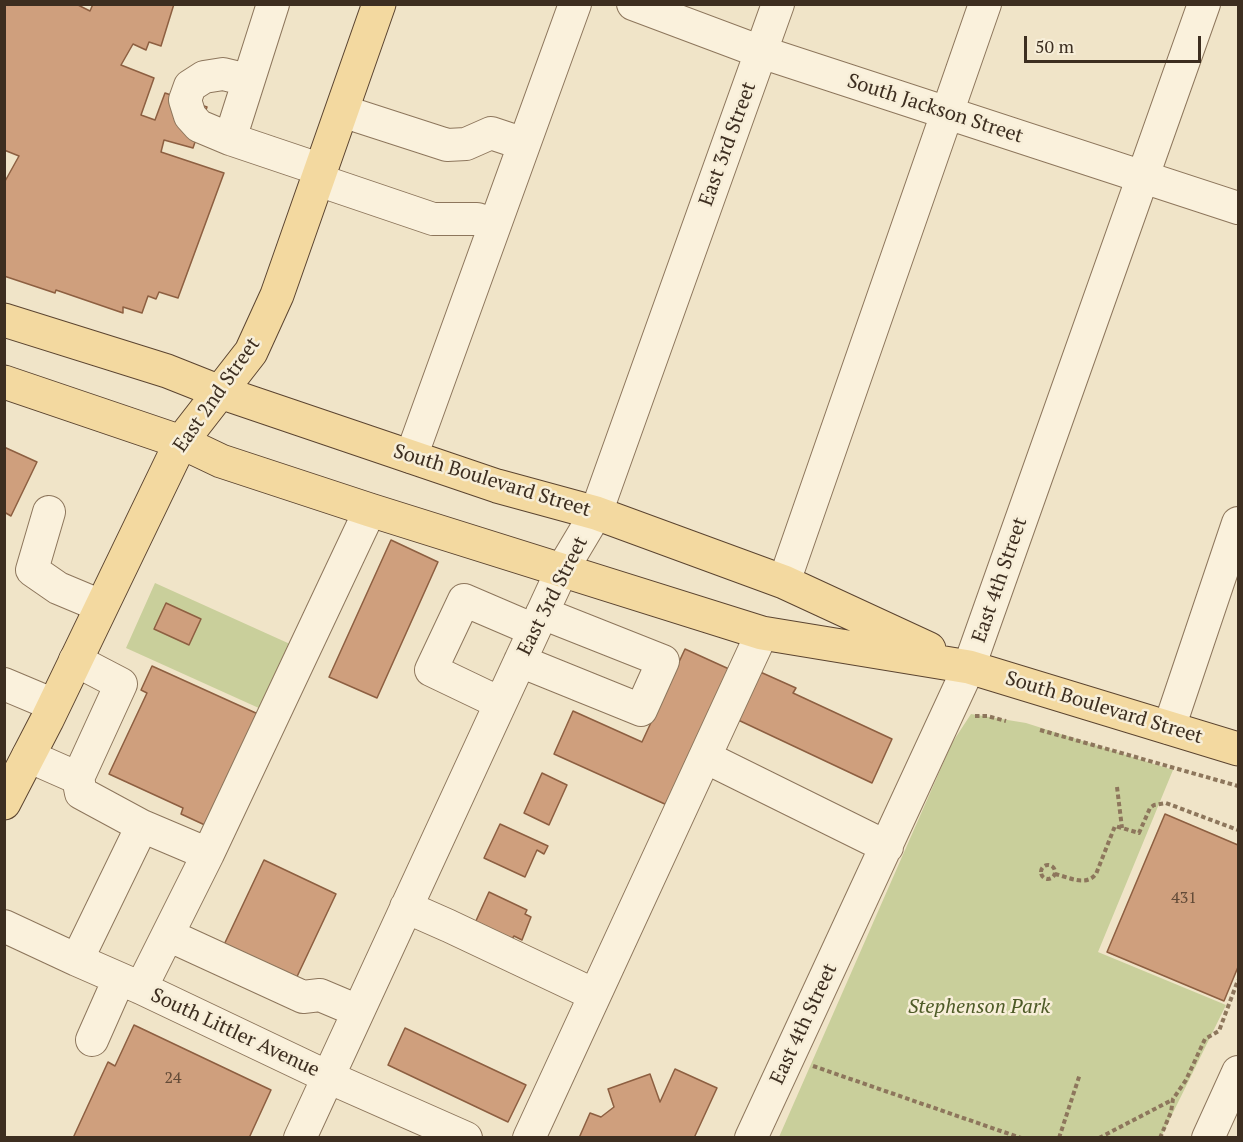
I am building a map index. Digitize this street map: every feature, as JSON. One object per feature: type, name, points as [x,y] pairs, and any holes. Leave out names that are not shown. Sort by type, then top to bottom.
[{"type":"main road","name":"East 2nd Street","points":[[7,793],[54,705],[181,442],[251,352],[277,295],[379,4]]},
{"type":"main road","name":"South Boulevard Street","points":[[4,320],[167,371],[220,392],[497,486],[596,513],[784,582],[969,667]]},
{"type":"main road","name":"South Boulevard Street","points":[[4,382],[181,442],[221,461],[762,633],[969,667],[1239,749]]},
{"type":"street","points":[[230,140],[273,4]]},
{"type":"street","points":[[411,457],[575,4]]},
{"type":"street","name":"South Jackson Street","points":[[633,4],[761,52],[1239,208]]},
{"type":"street","name":"East 3rd Street","points":[[300,1137],[562,570],[596,513],[778,4]]},
{"type":"street","points":[[784,582],[985,4]]},
{"type":"street","name":"East 4th Street","points":[[751,1137],[969,667],[1204,4]]},
{"type":"street","points":[[248,80],[223,74],[204,77],[190,86],[185,100],[190,116],[199,126],[230,140],[433,219],[477,219],[495,225]]},
{"type":"street","points":[[342,111],[447,145],[466,144],[491,133],[524,144]]},
{"type":"street","points":[[92,1040],[130,984],[168,935],[370,510]]},
{"type":"street","points":[[49,512],[32,570],[58,588],[101,606]]},
{"type":"street","points":[[1169,728],[1239,523]]},
{"type":"street","points":[[500,703],[431,670],[464,600],[663,661],[641,710],[520,661]]},
{"type":"street","points":[[529,1137],[762,633]]},
{"type":"street","points":[[75,660],[121,684],[78,778],[81,793],[142,826],[208,854]]},
{"type":"street","points":[[4,684],[54,705]]},
{"type":"street","points":[[28,756],[78,778]]},
{"type":"street","points":[[705,757],[887,847]]},
{"type":"street","points":[[76,960],[142,826]]},
{"type":"street","points":[[406,907],[595,995]]},
{"type":"street","name":"South Littler Avenue","points":[[4,926],[328,1077],[466,1137]]},
{"type":"street","points":[[168,935],[303,997],[320,995],[357,1011]]},
{"type":"street","points":[[1208,1137],[1239,1072]]},
{"type":"path","points":[[1040,730],[1239,786]]},
{"type":"path","points":[[1117,787],[1122,828]]},
{"type":"path","points":[[1055,874],[1084,881],[1092,879],[1115,826],[1139,833],[1150,808],[1154,805],[1166,803],[1239,830]]},
{"type":"path","points":[[1160,1137],[1171,1112],[1173,1099],[1186,1080],[1205,1039],[1219,1031],[1239,980]]},
{"type":"path","points":[[812,1065],[1021,1137]]},
{"type":"path","points":[[1059,1137],[1080,1074]]},
{"type":"path","points":[[1099,1137],[1173,1099]]},
{"type":"green space","points":[[155,583],[290,644],[261,709],[126,648]]},
{"type":"green space","name":"Stephenson Park","points":[[971,714],[1026,723],[1173,770],[1098,952],[1226,1005],[1161,1137],[779,1137],[952,743]]},
{"type":"building","points":[[4,4],[76,4],[90,11],[93,4],[174,4],[161,46],[149,42],[146,50],[133,44],[121,65],[154,78],[141,115],[155,120],[165,93],[207,107],[193,148],[164,140],[161,152],[224,173],[178,298],[159,292],[156,299],[148,296],[142,313],[123,307],[123,313],[56,290],[55,293],[4,276],[4,183],[19,156],[4,150]]},
{"type":"building","points":[[4,447],[37,462],[11,516],[4,512]]},
{"type":"building","points":[[391,540],[438,562],[377,698],[329,677]]},
{"type":"building","points":[[166,603],[201,619],[189,645],[154,629]]},
{"type":"building","points":[[685,649],[729,669],[667,805],[554,754],[573,711],[642,742]]},
{"type":"building","points":[[152,666],[258,714],[207,826],[181,814],[183,808],[109,774],[147,693],[141,690]]},
{"type":"building","points":[[758,671],[796,688],[793,693],[892,739],[872,783],[736,719]]},
{"type":"building","points":[[542,773],[567,785],[549,825],[524,813]]},
{"type":"building","points":[[1165,814],[1238,845],[1238,967],[1224,1001],[1107,952]]},
{"type":"building","points":[[500,824],[548,846],[544,854],[537,850],[525,877],[484,858]]},
{"type":"building","points":[[264,860],[336,894],[294,983],[222,949]]},
{"type":"building","points":[[489,892],[527,910],[525,914],[531,917],[522,940],[514,936],[512,939],[475,923]]},
{"type":"building","points":[[134,1025],[271,1090],[249,1138],[73,1138],[108,1062],[115,1066]]},
{"type":"building","points":[[405,1028],[526,1085],[508,1122],[388,1065]]},
{"type":"building","points":[[675,1069],[717,1088],[694,1138],[579,1138],[590,1113],[601,1117],[614,1107],[608,1089],[650,1074],[660,1102]]}]
